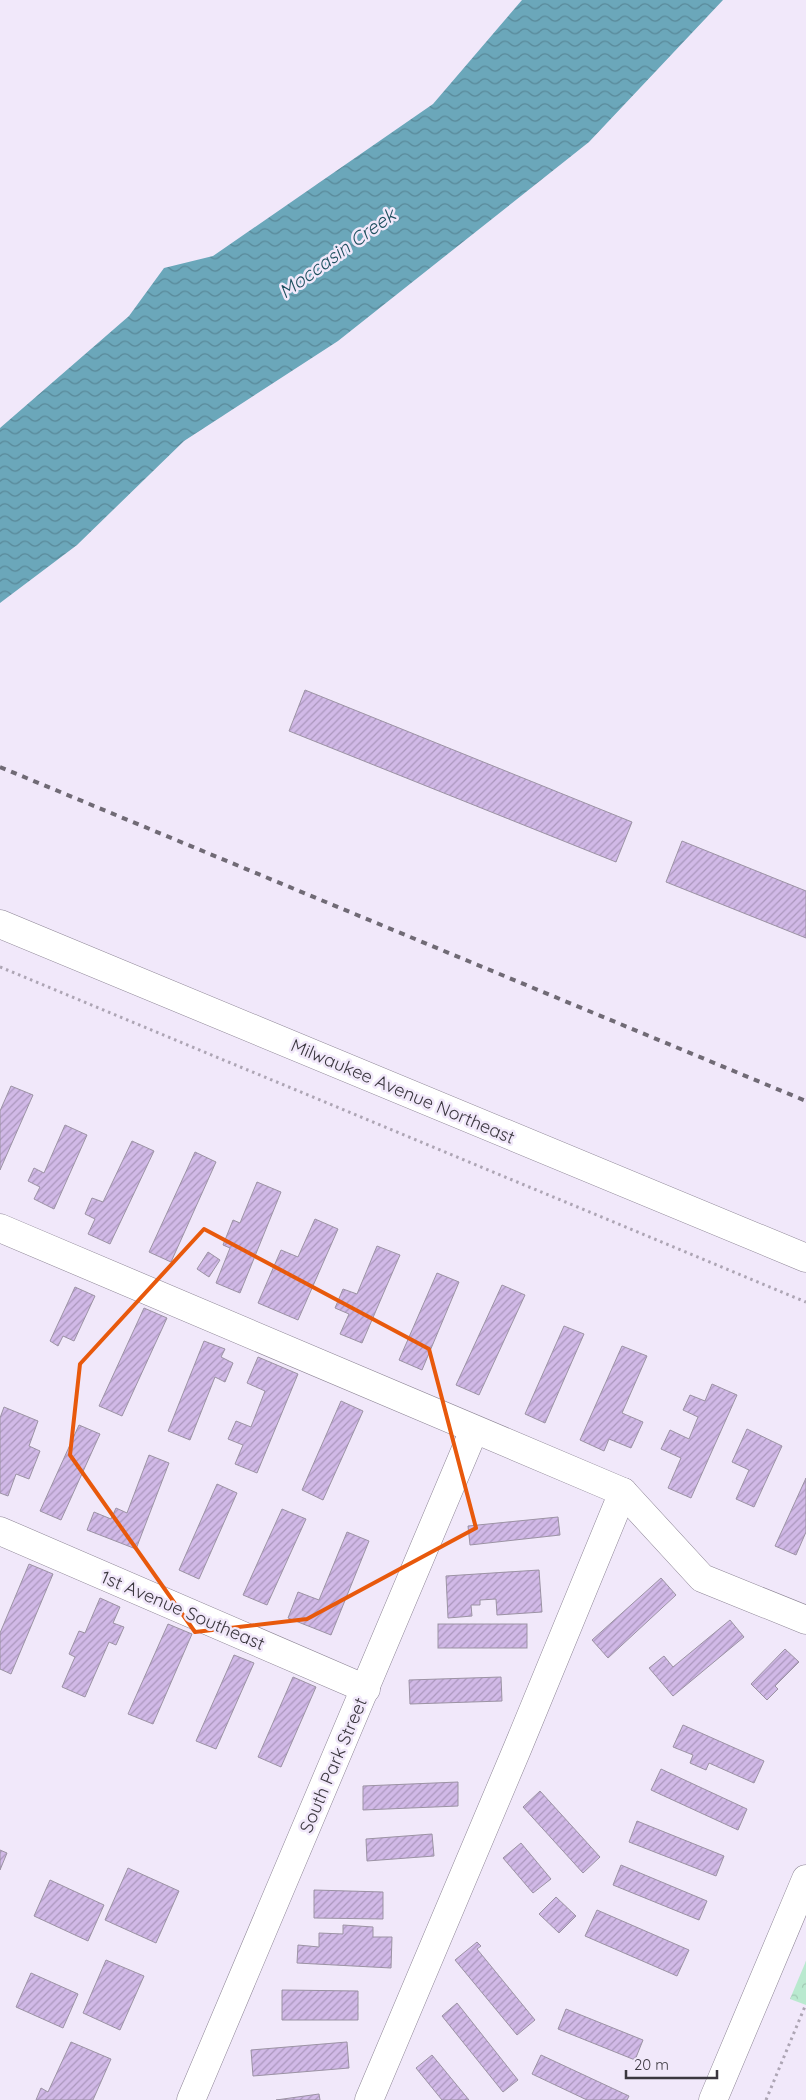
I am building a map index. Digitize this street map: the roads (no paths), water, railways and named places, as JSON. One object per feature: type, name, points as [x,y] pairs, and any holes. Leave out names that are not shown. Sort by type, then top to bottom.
[{"type":"street","name":"Milwaukee Avenue Northeast","points":[[0,924],[806,1258]]},
{"type":"street","points":[[0,1228],[623,1492],[702,1578],[806,1620]]},
{"type":"street","name":"South Park Street","points":[[191,2100],[366,1690],[474,1430]]},
{"type":"street","points":[[369,2100],[623,1492]]},
{"type":"street","name":"1st Avenue Southeast","points":[[0,1531],[366,1690]]},
{"type":"street","points":[[713,2100],[806,1879]]},
{"type":"water","name":"Moccasin Creek","points":[[522,0],[723,0],[589,142],[338,341],[184,441],[77,545],[0,603],[0,428],[129,316],[164,268],[213,256],[433,104]]},
{"type":"railway","points":[[0,767],[806,1101]]}]
